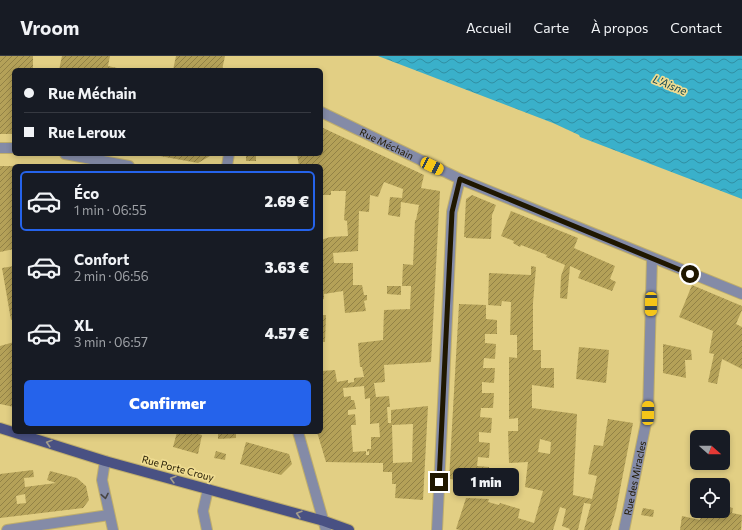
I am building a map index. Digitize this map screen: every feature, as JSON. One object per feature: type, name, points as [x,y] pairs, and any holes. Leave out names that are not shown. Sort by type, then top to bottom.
[{"type":"main road","name":"Rue Porte Crouy","points":[[0,428],[12,432]]},
{"type":"main road","name":"Rue Porte Crouy","points":[[19,434],[106,461],[208,489],[325,526],[349,530]]},
{"type":"street","name":"Rue Méchain","points":[[323,113],[460,179],[742,294]]},
{"type":"street","points":[[0,148],[12,148]]},
{"type":"street","points":[[76,156],[118,164]]},
{"type":"street","points":[[437,530],[452,212],[460,179]]},
{"type":"street","name":"Rue des Miracles","points":[[624,530],[648,413],[652,258]]},
{"type":"street","points":[[299,434],[325,526]]},
{"type":"street","points":[[106,461],[102,480],[113,530]]},
{"type":"street","points":[[208,489],[203,511],[208,530]]},
{"type":"street","points":[[8,530],[109,515]]},
{"type":"water","name":"L'Aisne","points":[[378,56],[742,56],[742,199],[580,137],[579,135],[553,123]]},
{"type":"building","points":[[0,56],[33,56],[33,68],[12,68],[12,134],[0,134]]},
{"type":"building","points":[[62,56],[110,56],[108,66],[117,68],[59,68]]},
{"type":"building","points":[[176,56],[225,56],[222,68],[173,68]]},
{"type":"building","points":[[323,128],[424,175],[421,188],[440,191],[431,362],[384,365],[385,382],[374,383],[376,397],[389,396],[390,407],[387,407],[388,423],[391,423],[391,410],[428,406],[423,500],[395,498],[396,484],[392,484],[392,472],[383,472],[383,463],[326,462],[318,434],[323,434],[323,371],[335,370],[337,382],[348,380],[348,383],[354,382],[354,378],[364,377],[362,367],[360,367],[358,343],[383,340],[384,310],[410,309],[411,286],[402,286],[403,264],[413,265],[415,220],[419,205],[401,202],[400,217],[388,215],[390,197],[402,198],[403,189],[384,182],[378,197],[370,195],[369,212],[359,211],[358,251],[333,253],[334,263],[353,263],[353,285],[362,285],[364,295],[367,295],[367,300],[364,301],[366,311],[345,313],[343,291],[324,294],[323,299],[323,239],[330,237],[348,236],[347,221],[344,220],[346,191],[331,191],[331,195],[323,195],[323,164],[299,164],[297,156],[323,156]],"holes":[[[364,386],[365,399],[370,398],[370,424],[379,423],[380,437],[371,437],[371,449],[367,449],[367,452],[369,451],[369,455],[366,455],[366,451],[353,452],[351,425],[356,425],[355,414],[348,415],[348,410],[356,409],[354,400],[351,400],[351,396],[344,397],[343,388]],[[413,424],[412,462],[393,463],[392,425]]]},
{"type":"building","points":[[160,156],[210,156],[198,163]]},
{"type":"building","points":[[246,156],[256,156],[256,161],[246,161]]},
{"type":"building","points":[[0,166],[12,166],[12,249],[0,252]]},
{"type":"building","points":[[472,195],[496,205],[492,215],[491,239],[464,237],[466,199]]},
{"type":"building","points":[[511,211],[578,238],[574,248],[615,266],[610,279],[616,282],[612,291],[578,278],[581,271],[570,266],[567,299],[560,298],[561,276],[565,265],[546,257],[547,255],[521,245],[520,247],[513,243],[514,241],[501,236]]},
{"type":"building","points":[[12,266],[11,320],[2,268]]},
{"type":"building","points":[[531,266],[536,267],[533,303],[533,350],[541,350],[541,368],[554,368],[554,388],[532,385],[532,408],[577,414],[573,495],[592,499],[597,476],[588,474],[594,445],[603,446],[608,419],[633,423],[616,510],[610,530],[584,530],[591,504],[584,503],[578,530],[569,530],[570,529],[562,526],[566,509],[560,507],[553,530],[456,529],[466,498],[489,499],[488,502],[499,505],[500,503],[520,509],[518,518],[534,523],[543,491],[525,487],[528,462],[509,463],[508,431],[518,431],[518,418],[509,419],[509,357],[517,358],[517,335],[510,335],[511,302],[502,301],[501,306],[488,305],[489,273],[531,275]],"holes":[[[540,439],[551,442],[550,454],[538,452]]]},
{"type":"building","points":[[692,285],[742,306],[742,310],[736,324],[742,327],[742,369],[722,359],[717,384],[708,382],[714,354],[709,353],[713,331],[679,317]]},
{"type":"building","points":[[387,286],[401,286],[401,295],[387,294]]},
{"type":"building","points":[[459,304],[486,305],[486,319],[497,320],[497,334],[485,334],[485,343],[496,344],[495,359],[484,358],[483,368],[495,368],[494,383],[482,382],[482,393],[494,393],[493,408],[481,408],[480,417],[492,418],[491,433],[479,432],[479,442],[490,443],[489,458],[478,457],[477,466],[489,467],[488,482],[449,479]]},
{"type":"building","points":[[323,315],[326,315],[325,342],[323,342]]},
{"type":"building","points":[[12,343],[12,407],[0,404],[0,346]]},
{"type":"building","points":[[663,344],[691,350],[692,360],[685,360],[686,378],[663,373]]},
{"type":"building","points":[[579,347],[609,350],[606,383],[576,379]]},
{"type":"building","points":[[176,434],[202,435],[198,454],[173,447]]},
{"type":"building","points":[[218,434],[236,434],[236,438],[218,439]]},
{"type":"building","points":[[246,442],[289,454],[292,464],[281,475],[240,464]]},
{"type":"building","points":[[216,451],[226,454],[225,460],[214,458]]},
{"type":"building","points":[[33,470],[34,477],[24,478],[25,487],[56,483],[47,480],[50,471],[77,478],[86,486],[89,500],[83,508],[0,518],[0,474]],"holes":[[[25,494],[26,503],[17,504],[16,496]]]},
{"type":"building","points":[[730,507],[733,508],[732,513],[742,515],[741,530],[680,530],[682,516],[700,520],[700,518],[730,518]]},
{"type":"building","points":[[643,508],[654,510],[653,517],[641,515]]},
{"type":"route","points":[[439,482],[452,212],[460,179],[690,274]]}]
